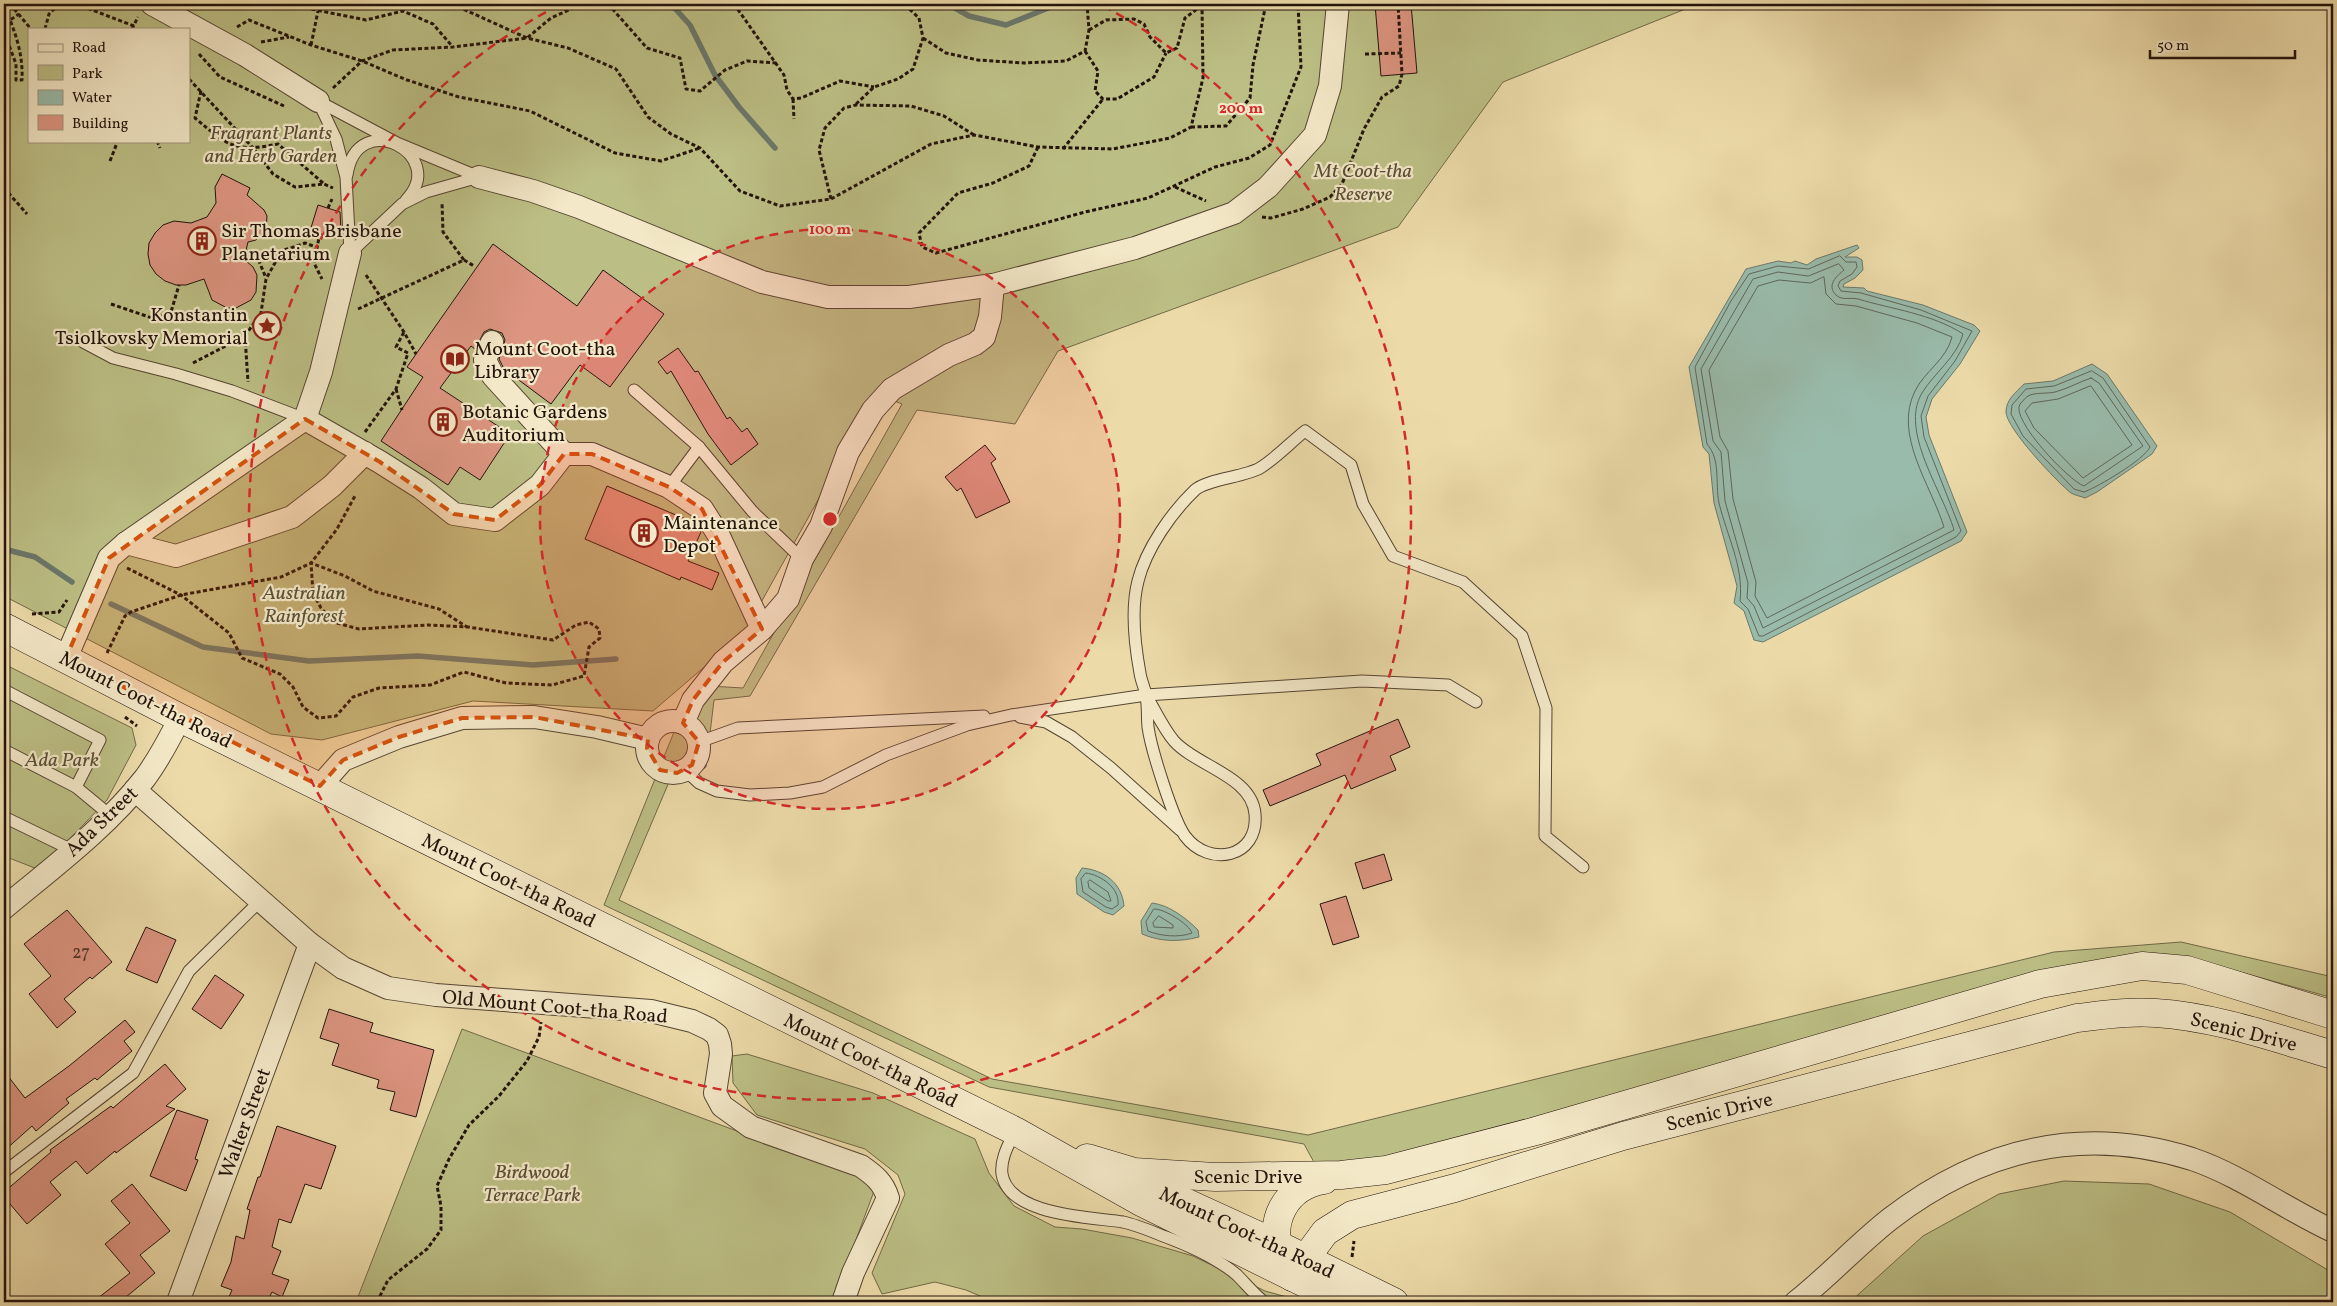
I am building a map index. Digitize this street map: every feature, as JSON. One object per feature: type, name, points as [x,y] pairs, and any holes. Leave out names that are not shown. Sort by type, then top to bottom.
[{"type":"main road","name":"Mount Coot-tha Road","points":[[4,626],[180,718],[1015,1131],[1143,1203],[1298,1268],[1394,1302]]},
{"type":"main road","name":"Scenic Drive","points":[[2333,1015],[2187,970],[2142,966],[2091,974],[2003,995],[1459,1153],[1360,1174],[1315,1181],[1298,1189],[1288,1199],[1279,1216],[1276,1233],[1277,1245],[1298,1268],[1331,1227],[1352,1214],[1455,1188],[1623,1136],[2077,1018],[2154,1012],[2193,1017],[2223,1022],[2333,1055]]},
{"type":"main road","name":"Mount Coot-tha Road","points":[[1015,1131],[1079,1155],[1277,1245]]},
{"type":"main road","name":"Scenic Drive","points":[[1079,1155],[1124,1170],[1155,1174],[1227,1177],[1360,1174]]},
{"type":"main road","points":[[1298,1268],[1343,1302]]},
{"type":"street","points":[[152,4],[216,39],[318,101]]},
{"type":"street","points":[[478,177],[533,191],[579,208],[762,282],[828,297],[909,297],[994,285],[1134,248],[1234,213],[1268,187],[1315,135],[1330,86],[1338,4]]},
{"type":"street","points":[[66,658],[109,558],[126,543],[305,419],[321,372],[344,279]]},
{"type":"street","points":[[682,723],[694,700],[723,662],[762,629],[788,600],[802,559],[821,526],[848,452],[873,410],[892,389],[949,355],[975,344],[984,337],[989,323],[994,285]]},
{"type":"street","points":[[492,342],[485,360],[493,376],[564,454],[592,454],[669,487],[702,509],[718,534],[762,629]]},
{"type":"street","points":[[305,419],[421,488],[454,514],[495,520],[540,485],[564,454]]},
{"type":"street","points":[[126,543],[176,556],[292,516],[332,486],[365,453]]},
{"type":"street","points":[[320,786],[343,760],[399,737],[462,718],[534,717],[597,727],[648,740]]},
{"type":"street","name":"Ada Street","points":[[4,908],[111,816],[135,790],[161,754],[180,718]]},
{"type":"street","points":[[674,721],[682,723],[695,734],[698,742],[697,758],[685,770],[677,773],[660,770],[648,757],[648,740],[658,726],[674,721]]},
{"type":"street","name":"Old Mount Coot-tha Road","points":[[135,790],[310,944],[343,968],[388,988],[436,995],[651,1011],[692,1021],[709,1029],[717,1036],[721,1054],[715,1093],[722,1106],[734,1117],[751,1126],[861,1166],[876,1176],[884,1186],[888,1198],[853,1273],[842,1302]]},
{"type":"street","name":"Walter Street","points":[[178,1302],[310,944]]},
{"type":"street","points":[[1796,1302],[1889,1220],[1953,1177],[2020,1152],[2046,1147],[2078,1144],[2116,1144],[2158,1151],[2192,1160],[2224,1172],[2333,1231]]},
{"type":"lane","points":[[318,101],[397,143],[478,177]]},
{"type":"lane","points":[[318,101],[336,139],[346,177]]},
{"type":"lane","points":[[381,140],[397,143],[410,154],[416,166],[417,181],[415,187],[412,194],[402,204],[344,279],[346,177],[348,163],[356,151],[367,143],[381,140]]},
{"type":"lane","points":[[402,204],[426,192],[478,177]]},
{"type":"lane","points":[[83,342],[112,358],[176,374],[232,391],[305,419]]},
{"type":"lane","points":[[634,390],[699,446],[752,511],[802,559]]},
{"type":"lane","points":[[1182,832],[1152,748],[1148,728],[1146,695],[1140,674],[1134,630],[1138,582],[1155,539],[1196,489],[1260,468],[1305,430],[1351,465],[1363,504],[1393,556],[1463,582],[1522,636],[1546,708],[1545,836],[1583,867]]},
{"type":"lane","points":[[669,487],[699,446]]},
{"type":"lane","points":[[698,742],[738,728],[1011,715],[1146,695],[1362,681],[1448,685],[1476,702]]},
{"type":"lane","points":[[4,690],[100,740],[76,787]]},
{"type":"lane","points":[[685,770],[699,783],[717,791],[750,795],[790,793],[823,787],[886,755],[926,738],[1011,715],[1046,722],[1072,737],[1111,768],[1182,832],[1193,846],[1210,854],[1226,854],[1242,849],[1251,840],[1256,825],[1255,806],[1228,775],[1200,761],[1175,742],[1146,695]]},
{"type":"lane","points":[[4,750],[76,787],[111,816]]},
{"type":"lane","points":[[4,817],[72,850]]},
{"type":"lane","points":[[4,1172],[133,1073],[189,970],[261,900]]},
{"type":"lane","points":[[1015,1131],[1002,1163],[1002,1176],[1014,1193],[1027,1202],[1046,1212],[1058,1215],[1126,1223],[1182,1243],[1222,1265],[1264,1302]]},
{"type":"path","points":[[10,4],[30,28]]},
{"type":"path","points":[[45,28],[49,14],[59,4]]},
{"type":"path","points":[[69,4],[79,5],[134,26]]},
{"type":"path","points":[[286,4],[366,20],[403,11],[433,24],[453,47]]},
{"type":"path","points":[[452,4],[528,38],[568,48],[616,69],[648,117],[671,134],[700,148],[740,191],[780,206],[831,199],[931,144],[974,135]]},
{"type":"path","points":[[318,101],[362,61],[393,50],[453,47],[528,38],[551,18],[582,4]]},
{"type":"path","points":[[608,4],[647,48],[680,58],[686,89],[700,91],[725,70],[747,61],[776,63]]},
{"type":"path","points":[[734,4],[784,76],[786,90],[793,99],[794,120]]},
{"type":"path","points":[[856,104],[874,87],[898,79],[912,69],[923,38],[919,18],[904,4]]},
{"type":"path","points":[[831,199],[819,150],[825,128],[844,108],[856,104],[911,106],[944,116],[974,135],[1038,147],[1063,149],[1113,149],[1170,138],[1191,127],[1226,126],[1238,115],[1250,98],[1253,65],[1266,4]]},
{"type":"path","points":[[1038,147],[1029,166],[993,183],[958,193],[919,234],[922,247],[936,253],[1086,212],[1148,198],[1214,167],[1249,158],[1270,145],[1301,67],[1298,4]]},
{"type":"path","points":[[1234,213],[1271,218],[1302,210],[1330,197],[1342,184],[1364,129],[1382,97],[1399,86],[1401,53],[1398,4]]},
{"type":"path","points":[[1191,127],[1203,78],[1202,5]]},
{"type":"path","points":[[1087,6],[1089,30],[1085,52],[1098,71],[1095,91],[1103,99],[1117,99],[1154,77],[1166,53],[1177,48],[1185,18],[1202,5]]},
{"type":"path","points":[[311,45],[318,10]]},
{"type":"path","points":[[4,61],[5,47],[9,46],[16,64],[16,80],[22,80],[19,46],[10,20],[19,14]]},
{"type":"path","points":[[1089,30],[1106,20],[1134,19],[1144,24],[1150,37],[1166,53]]},
{"type":"path","points":[[216,39],[249,20],[311,45],[362,61],[407,80],[459,97],[530,111],[615,154],[661,161],[700,148]]},
{"type":"path","points":[[923,38],[946,53],[978,60],[1024,63],[1066,61],[1085,52]]},
{"type":"path","points":[[197,51],[220,77],[292,110]]},
{"type":"path","points":[[1365,54],[1401,53]]},
{"type":"path","points":[[190,80],[254,149],[274,174],[295,187],[324,184]]},
{"type":"path","points":[[793,99],[800,98],[840,81],[874,87]]},
{"type":"path","points":[[201,91],[195,118],[225,143],[254,149],[278,144],[324,184],[336,189]]},
{"type":"path","points":[[1063,149],[1103,99]]},
{"type":"path","points":[[157,142],[160,148]]},
{"type":"path","points":[[110,160],[117,144]]},
{"type":"path","points":[[4,190],[27,214]]},
{"type":"path","points":[[449,197],[442,202],[443,232],[464,260],[474,266]]},
{"type":"path","points":[[320,234],[314,263],[324,283],[365,274],[404,332],[416,354]]},
{"type":"path","points":[[246,251],[256,254],[281,252],[306,243],[316,247]]},
{"type":"path","points":[[189,365],[245,336],[261,312],[266,279],[281,252]]},
{"type":"path","points":[[256,254],[266,279]]},
{"type":"path","points":[[344,279],[357,309],[464,260]]},
{"type":"path","points":[[110,304],[155,319],[171,312],[179,285]]},
{"type":"path","points":[[365,453],[363,435],[396,389],[408,353],[396,347],[404,332]]},
{"type":"path","points":[[245,336],[248,384]]},
{"type":"path","points":[[396,389],[402,410]]},
{"type":"path","points":[[107,653],[124,616],[181,595],[281,577],[311,563],[337,529],[357,492]]},
{"type":"path","points":[[109,558],[181,595],[229,632],[242,658],[280,674],[293,688],[303,708],[318,718],[336,716],[354,697],[380,688],[430,685],[464,672],[506,683],[552,686],[584,676],[589,647],[600,638],[599,628],[589,622],[576,625],[553,640],[468,627],[428,625],[359,629],[333,622],[321,608],[313,593],[311,563]]},
{"type":"path","points":[[311,563],[344,576],[373,591],[439,609],[468,627]]},
{"type":"path","points":[[27,612],[35,614],[59,612],[68,598]]},
{"type":"path","points":[[377,1302],[388,1280],[428,1249],[441,1230],[441,1206],[437,1186],[449,1159],[469,1125],[499,1096],[527,1062],[539,1037],[544,1002]]},
{"type":"path","points":[[1353,1262],[1352,1247],[1357,1236]]},
{"type":"highlighted area","points":[[305,419],[380,462],[454,514],[495,520],[540,485],[564,454],[592,454],[669,487],[702,509],[762,629],[723,662],[693,700],[683,723],[699,742],[692,765],[677,773],[660,770],[647,748],[648,739],[534,717],[462,718],[399,737],[343,760],[320,786],[66,658],[109,558]]},
{"type":"green space","points":[[4,4],[1698,4],[1503,82],[1398,227],[1058,351],[1015,424],[917,410],[750,696],[714,700],[706,767],[691,778],[669,782],[619,900],[992,1079],[1308,1135],[2054,952],[2181,942],[2333,977],[2333,998],[2194,959],[2022,976],[1442,1144],[1378,1159],[1315,1164],[1304,1144],[989,1087],[604,905],[693,685],[743,688],[902,404],[877,394],[744,633],[653,711],[473,701],[322,740],[271,734],[4,596]]},
{"type":"green space","name":"Ada Park","points":[[4,664],[132,728],[136,745],[107,800],[40,870],[4,856]]},
{"type":"green space","name":"Birdwood Terrace Park","points":[[462,1029],[877,1183],[833,1302],[356,1302]]},
{"type":"green space","points":[[747,1054],[873,1093],[975,1139],[989,1173],[1014,1206],[1055,1227],[1082,1229],[1132,1238],[1193,1256],[1265,1291],[1305,1302],[994,1302],[966,1290],[935,1282],[882,1294],[872,1273],[905,1194],[898,1175],[865,1149],[757,1115],[733,1083],[732,1056]]},
{"type":"green space","points":[[2064,1181],[2149,1184],[2230,1212],[2333,1273],[2333,1302],[1850,1302],[1923,1236],[1999,1194]]},
{"type":"water","points":[[1857,245],[1859,248],[1845,257],[1857,257],[1862,260],[1863,270],[1855,278],[1844,284],[1843,287],[1864,288],[1867,291],[1923,305],[1974,325],[1980,331],[1960,364],[1932,399],[1926,417],[1929,435],[1967,532],[1961,541],[1763,642],[1754,640],[1744,611],[1734,603],[1737,586],[1714,503],[1709,454],[1703,447],[1689,367],[1746,269],[1778,261],[1791,263],[1795,261],[1807,265],[1816,259]]},
{"type":"water","points":[[2092,364],[2107,374],[2157,446],[2152,454],[2097,492],[2085,498],[2071,493],[2044,467],[2014,430],[2008,420],[2006,408],[2009,400],[2024,384],[2053,381]]},
{"type":"water","points":[[1082,868],[1098,872],[1116,884],[1123,898],[1124,906],[1113,915],[1104,912],[1077,894],[1076,878]]},
{"type":"water","points":[[1152,903],[1165,906],[1183,917],[1198,930],[1199,937],[1170,940],[1156,939],[1142,934],[1141,921]]},
{"type":"building","points":[[1375,4],[1411,4],[1417,73],[1381,76]]},
{"type":"building","name":"Sir Thomas Brisbane Planetarium","points":[[222,174],[250,188],[247,195],[264,210],[267,216],[266,230],[256,240],[248,242],[244,259],[253,267],[257,275],[256,292],[251,300],[236,308],[227,308],[212,300],[204,279],[186,285],[176,285],[165,281],[156,274],[150,265],[148,254],[149,243],[163,225],[174,221],[191,223],[207,217],[216,203],[215,187]]},
{"type":"building","points":[[318,205],[340,212],[341,231],[339,239],[310,231]]},
{"type":"building","points":[[493,244],[577,306],[603,270],[664,314],[610,387],[580,365],[551,404],[504,369],[499,359],[505,340],[502,333],[490,329],[484,332],[475,349],[471,346],[440,388],[510,434],[480,480],[460,467],[448,485],[381,441],[423,377],[407,367]]},
{"type":"building","points":[[678,348],[695,372],[698,371],[727,419],[730,417],[742,432],[747,428],[758,444],[731,465],[708,434],[671,371],[667,374],[658,362]]},
{"type":"building","points":[[985,445],[996,459],[991,463],[1010,502],[976,518],[961,488],[957,491],[945,477]]},
{"type":"building","name":"Maintenance Depot","points":[[607,486],[695,523],[701,532],[688,561],[719,573],[712,590],[681,577],[680,580],[585,539]]},
{"type":"building","points":[[1398,719],[1410,747],[1390,756],[1396,770],[1351,789],[1345,775],[1270,806],[1263,790],[1321,765],[1316,754]]},
{"type":"building","points":[[1384,854],[1392,880],[1363,889],[1355,863]]},
{"type":"building","points":[[1346,896],[1359,937],[1333,945],[1320,904]]},
{"type":"building","points":[[67,910],[112,962],[92,979],[90,977],[64,999],[76,1012],[57,1028],[29,994],[51,976],[24,944]]},
{"type":"building","points":[[146,927],[176,940],[157,983],[126,970]]},
{"type":"building","points":[[215,975],[244,995],[221,1029],[192,1009]]},
{"type":"building","points":[[329,1009],[373,1023],[370,1032],[434,1050],[416,1117],[390,1110],[395,1092],[377,1088],[379,1080],[332,1065],[339,1044],[320,1038]]},
{"type":"building","points":[[125,1020],[135,1032],[124,1041],[132,1051],[97,1080],[95,1078],[66,1099],[69,1103],[36,1131],[32,1126],[4,1151],[4,1071],[25,1098],[69,1066]]},
{"type":"building","points":[[165,1064],[186,1089],[166,1106],[175,1109],[116,1153],[115,1151],[87,1174],[76,1161],[50,1182],[61,1195],[27,1224],[4,1197],[4,1192],[51,1152],[50,1150],[111,1106],[113,1108]]},
{"type":"building","points":[[177,1110],[208,1120],[195,1159],[198,1160],[186,1191],[150,1176]]},
{"type":"building","points":[[277,1126],[336,1146],[321,1189],[305,1184],[291,1223],[279,1219],[272,1247],[281,1251],[272,1274],[289,1280],[282,1297],[272,1292],[267,1302],[237,1302],[228,1299],[232,1290],[221,1286],[231,1262],[236,1236],[244,1239],[250,1210],[247,1209]]},
{"type":"building","points":[[132,1184],[170,1231],[140,1255],[155,1273],[120,1302],[93,1302],[130,1273],[105,1244],[130,1223],[111,1201]]},
{"type":"waterway","points":[[671,4],[690,25],[715,75],[739,107],[775,148]]},
{"type":"waterway","points":[[948,4],[969,16],[1006,25],[1058,4]]},
{"type":"waterway","points":[[4,549],[35,557],[72,582]]},
{"type":"waterway","points":[[111,604],[203,647],[309,661],[418,656],[533,665],[616,659]]},
{"type":"place","name":"Sir Thomas Brisbane Planetarium","points":[[202,241]]},
{"type":"place","name":"Konstantin Tsiolkovsky Memorial","points":[[267,326]]},
{"type":"place","name":"Mount Coot-tha Library","points":[[455,359]]},
{"type":"place","name":"Botanic Gardens Auditorium","points":[[443,422]]},
{"type":"place","name":"Maintenance Depot","points":[[644,533]]},
{"type":"park label","name":"Fragrant Plants and Herb Garden","points":[[271,144]]},
{"type":"park label","name":"Mt Coot-tha Reserve","points":[[1363,182]]},
{"type":"park label","name":"Australian Rainforest","points":[[304,604]]}]
